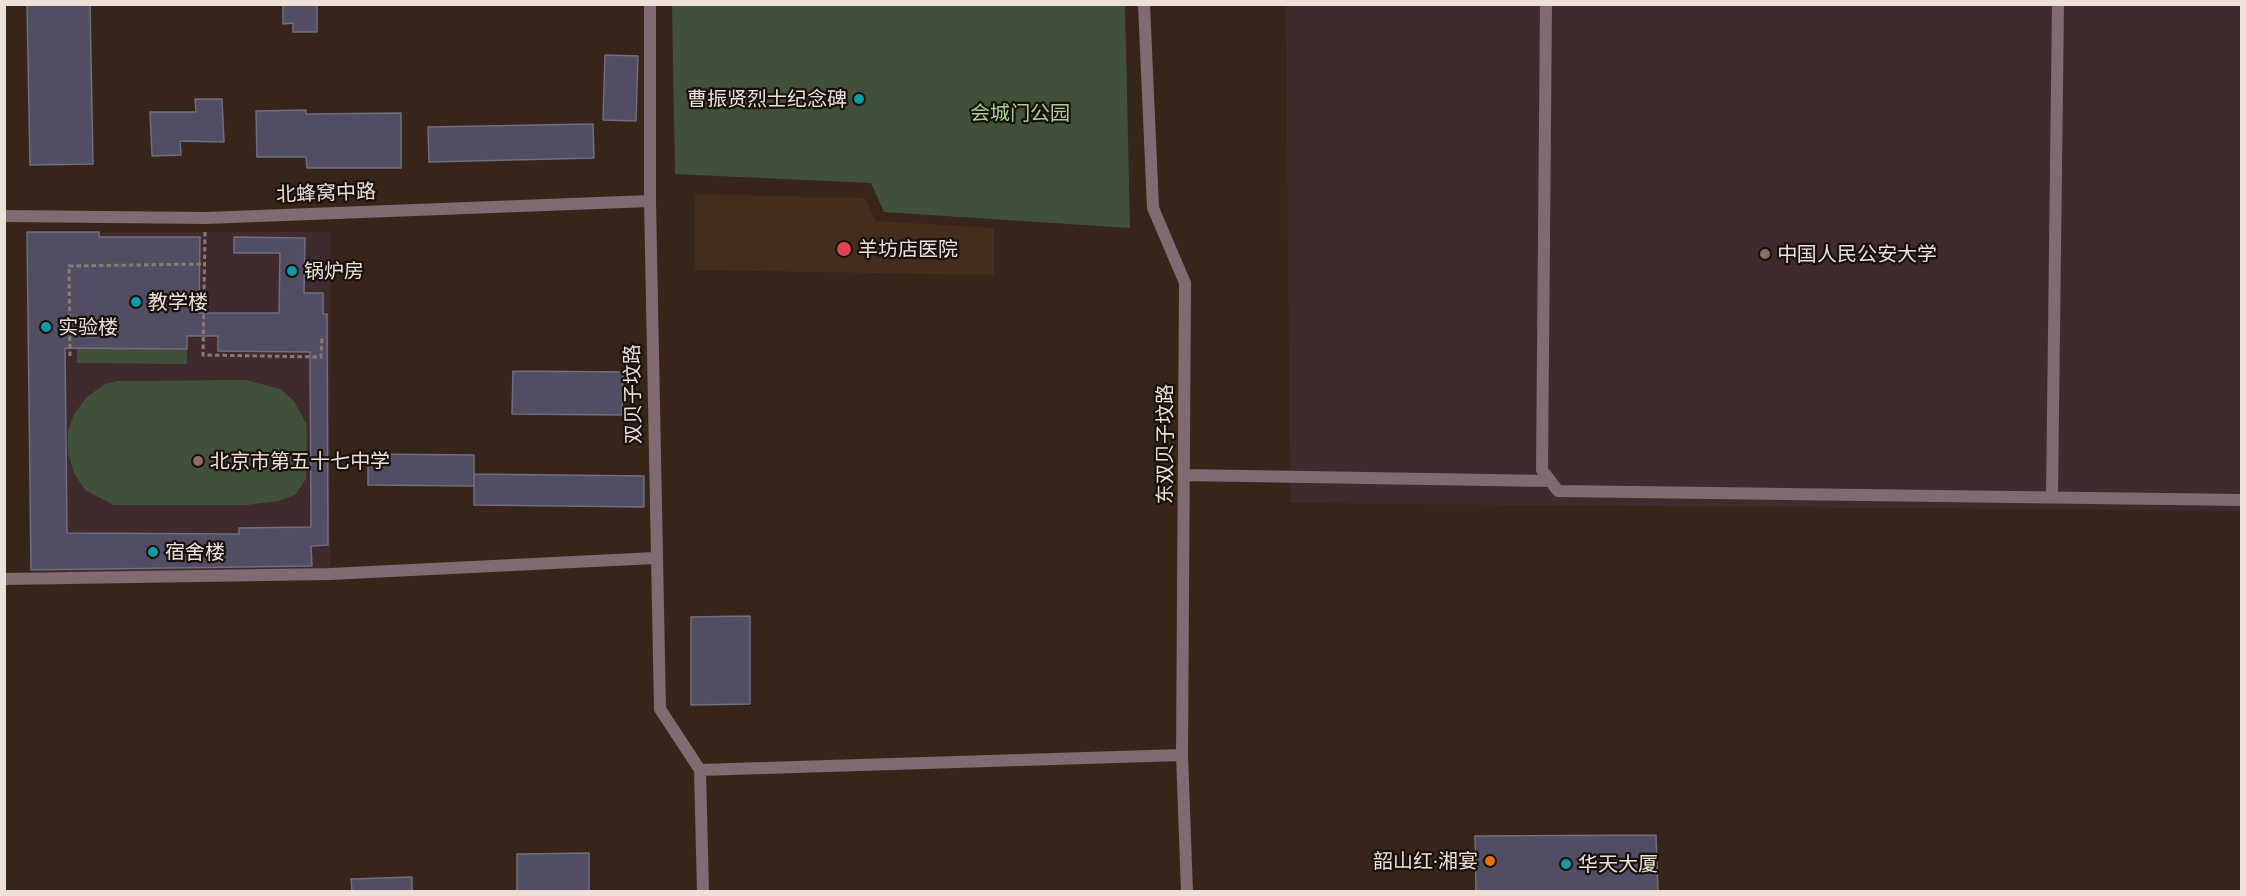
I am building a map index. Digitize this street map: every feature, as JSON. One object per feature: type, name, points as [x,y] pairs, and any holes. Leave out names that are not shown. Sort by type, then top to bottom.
[{"type":"street","name":"双贝子坟路","points":[[650,4],[655,558],[660,709],[700,770]]},
{"type":"street","name":"东双贝子坟路","points":[[1144,4],[1153,208],[1185,283],[1182,755],[1187,891]]},
{"type":"street","points":[[1546,4],[1542,470],[1558,491],[2241,500]]},
{"type":"street","points":[[2052,496],[2058,4]]},
{"type":"street","name":"北蜂窝中路","points":[[4,216],[206,218],[650,201]]},
{"type":"street","points":[[1184,475],[1550,481]]},
{"type":"street","points":[[4,579],[330,574],[655,558]]},
{"type":"street","points":[[703,891],[700,770],[1182,755]]},
{"type":"path","points":[[206,218],[203,355],[321,357],[322,336]]},
{"type":"path","points":[[70,356],[69,266],[205,264]]},
{"type":"shaded area","name":"中国人民公安大学","points":[[1286,5],[2241,5],[2241,511],[1290,503]]},
{"type":"shaded area","name":"羊坊店医院","points":[[695,194],[865,198],[876,221],[994,228],[994,275],[695,270]]},
{"type":"shaded area","name":"北京市第五十七中学","points":[[27,232],[330,232],[330,574],[69,576],[67,569],[66,390],[28,390]]},
{"type":"green space","name":"会城门公园","points":[[672,5],[1125,5],[1130,228],[884,212],[871,183],[675,174]]},
{"type":"green space","points":[[77,348],[187,349],[187,364],[77,363]]},
{"type":"green space","points":[[246,380],[280,389],[294,401],[307,425],[306,479],[295,495],[279,501],[246,505],[114,505],[85,490],[74,473],[68,453],[68,431],[74,414],[87,397],[105,384],[118,381]]},
{"type":"building","points":[[27,4],[90,4],[93,164],[30,165]]},
{"type":"building","points":[[283,4],[317,4],[317,32],[293,32],[293,23],[283,24]]},
{"type":"building","points":[[605,55],[638,56],[636,121],[603,120]]},
{"type":"building","points":[[195,99],[222,99],[224,142],[180,141],[181,155],[152,156],[150,112],[196,112]]},
{"type":"building","points":[[306,110],[306,114],[401,113],[401,168],[307,168],[306,157],[257,157],[256,111]]},
{"type":"building","points":[[593,124],[594,158],[429,162],[428,127]]},
{"type":"building","points":[[27,232],[99,232],[99,237],[200,237],[199,313],[279,313],[280,253],[234,253],[234,237],[305,238],[304,293],[323,293],[323,314],[327,314],[328,545],[311,546],[312,566],[31,570]],"holes":[[[187,336],[218,336],[218,351],[310,352],[311,527],[239,528],[239,534],[67,533],[65,348],[187,349]]]},
{"type":"building","points":[[513,371],[623,372],[622,415],[512,414]]},
{"type":"building","points":[[368,454],[474,455],[474,486],[368,485]]},
{"type":"building","points":[[474,474],[644,476],[644,507],[474,505]]},
{"type":"building","points":[[750,616],[750,704],[691,705],[691,617]]},
{"type":"building","name":"华天大厦","points":[[1656,835],[1658,891],[1476,891],[1475,836]]},
{"type":"building","points":[[589,853],[589,891],[517,891],[517,854]]},
{"type":"building","points":[[412,877],[412,891],[352,891],[351,879]]},
{"type":"place","name":"曹振贤烈士纪念碑","points":[[859,99]]},
{"type":"place","name":"羊坊店医院","points":[[844,249]]},
{"type":"place","name":"中国人民公安大学","points":[[1765,254]]},
{"type":"place","name":"锅炉房","points":[[292,271]]},
{"type":"place","name":"教学楼","points":[[136,302]]},
{"type":"place","name":"实验楼","points":[[46,327]]},
{"type":"place","name":"北京市第五十七中学","points":[[198,461]]},
{"type":"place","name":"宿舍楼","points":[[153,552]]},
{"type":"place","name":"韶山红·湘宴","points":[[1490,861]]},
{"type":"place","name":"华天大厦","points":[[1566,864]]}]
